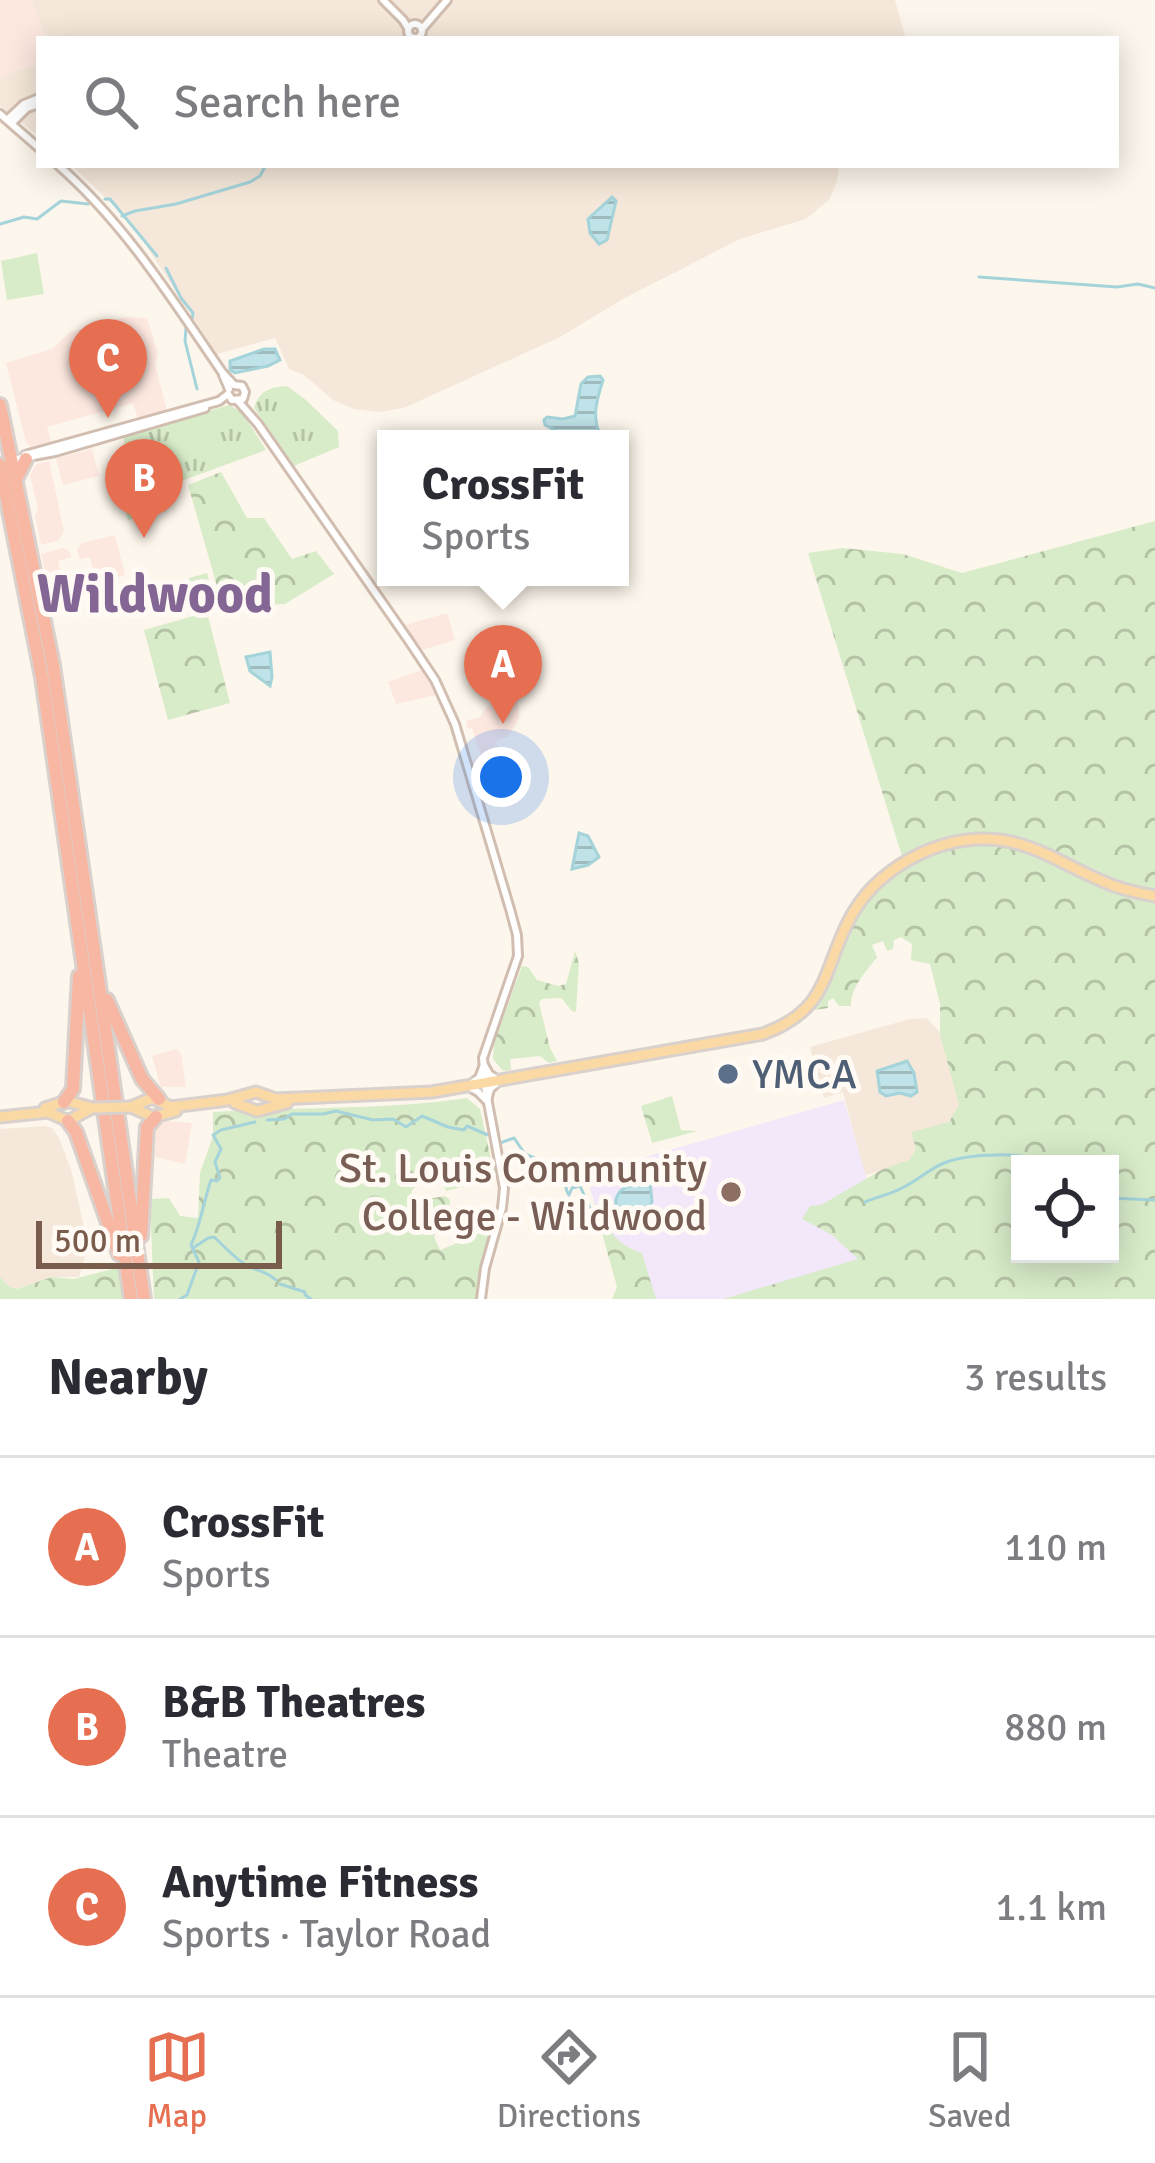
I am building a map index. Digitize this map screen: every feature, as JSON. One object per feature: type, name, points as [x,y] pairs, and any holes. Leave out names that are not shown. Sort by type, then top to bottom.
[{"type":"highway","points":[[0,405],[29,540],[40,550],[34,564],[56,683],[144,1299]]},
{"type":"highway","points":[[13,460],[131,1294]]},
{"type":"highway","points":[[80,939],[72,1093],[67,1110],[131,1294]]},
{"type":"highway","points":[[96,965],[111,1012],[156,1100]]},
{"type":"highway","points":[[142,1279],[147,1127],[154,1116]]},
{"type":"main road","points":[[0,1114],[131,1107],[156,1100],[175,1106],[256,1094],[276,1099],[432,1092],[742,1040],[778,1028],[815,998],[850,918],[873,886],[905,862],[951,843],[987,839],[1025,845],[1115,887],[1155,896]]},
{"type":"main road","points":[[48,1107],[60,1100],[73,1076]]},
{"type":"main road","points":[[256,1094],[248,1104],[257,1109]]},
{"type":"main road","points":[[131,1107],[154,1116],[239,1103],[257,1109],[338,1097]]},
{"type":"main road","points":[[154,1116],[144,1107],[156,1100]]},
{"type":"main road","points":[[154,1116],[164,1107],[156,1100]]},
{"type":"main road","points":[[0,1114],[48,1107],[67,1110]]},
{"type":"street","points":[[382,0],[414,33],[447,0]]},
{"type":"street","points":[[36,101],[6,118],[36,145]]},
{"type":"street","points":[[61,168],[113,219],[222,372],[395,620],[435,680],[452,717],[518,946],[516,966],[484,1051],[487,1101],[504,1189],[481,1299]]},
{"type":"street","points":[[13,460],[234,395]]},
{"type":"street","points":[[484,1065],[499,1081],[490,1089],[487,1101]]},
{"type":"street","points":[[484,1065],[479,1078],[468,1086],[487,1101]]},
{"type":"shaded area","points":[[0,0],[31,0],[45,36],[36,36],[36,65],[0,76]]},
{"type":"shaded area","points":[[31,0],[895,0],[905,36],[45,36]]},
{"type":"shaded area","points":[[36,65],[36,134],[0,106],[0,76]]},
{"type":"shaded area","points":[[74,168],[839,168],[829,200],[806,219],[740,239],[560,337],[404,408],[378,412],[333,400],[304,375],[289,369],[275,338],[217,354],[130,221]]},
{"type":"shaded area","points":[[125,317],[147,318],[167,411],[138,419],[133,403],[47,427],[51,442],[31,447],[6,363],[52,349],[70,332]]},
{"type":"shaded area","points":[[92,449],[99,476],[63,485],[56,458]]},
{"type":"shaded area","points":[[49,461],[64,531],[59,540],[41,545],[30,475],[37,464]]},
{"type":"shaded area","points":[[115,535],[125,575],[114,578],[122,606],[103,611],[90,557],[80,559],[77,550],[82,543]]},
{"type":"shaded area","points":[[63,548],[71,557],[58,561],[64,583],[49,588],[41,554]]},
{"type":"shaded area","points":[[447,613],[455,640],[422,650],[405,625]]},
{"type":"shaded area","points":[[422,670],[436,695],[396,704],[388,682]]},
{"type":"shaded area","points":[[503,685],[518,693],[519,719],[508,737],[496,741],[512,793],[483,802],[471,761],[481,757],[466,721],[480,717]]},
{"type":"shaded area","points":[[927,1018],[943,1036],[963,1108],[957,1124],[919,1150],[912,1163],[865,1175],[843,1092],[824,1098],[810,1047]]},
{"type":"shaded area","points":[[176,1049],[181,1053],[186,1087],[161,1087],[152,1056]]},
{"type":"shaded area","name":"St. Louis Community College - Wildwood","points":[[844,1100],[889,1256],[742,1299],[622,1299],[586,1174]]},
{"type":"shaded area","points":[[166,1121],[192,1123],[185,1164],[155,1157],[156,1129]]},
{"type":"shaded area","points":[[46,1126],[59,1138],[72,1173],[88,1246],[79,1277],[52,1277],[17,1289],[0,1277],[0,1129]]},
{"type":"green space","points":[[37,253],[44,294],[7,300],[1,261]]},
{"type":"green space","points":[[287,386],[338,431],[339,447],[294,466],[254,408],[266,391]]},
{"type":"green space","points":[[229,405],[242,412],[266,450],[162,488],[167,511],[128,520],[118,479],[130,470],[123,436]]},
{"type":"green space","points":[[221,472],[247,518],[264,518],[292,559],[316,551],[334,574],[285,604],[223,607],[188,485]]},
{"type":"green space","points":[[1155,521],[1155,1299],[723,1299],[858,1259],[832,1235],[802,1219],[810,1206],[821,1205],[883,1169],[909,1160],[916,1149],[911,1132],[949,1122],[959,1105],[940,1035],[940,1004],[930,964],[911,960],[912,944],[901,937],[887,951],[883,941],[872,945],[877,957],[856,986],[851,1006],[839,1006],[833,998],[828,1008],[804,1015],[823,997],[855,914],[883,882],[905,866],[808,553],[842,548],[903,554],[962,573]]},
{"type":"green space","points":[[207,573],[216,607],[198,612],[189,578]]},
{"type":"green space","points":[[207,612],[230,703],[168,720],[144,630]]},
{"type":"green space","points":[[575,951],[579,963],[576,1011],[561,998],[539,1003],[557,1061],[549,1063],[540,1056],[510,1059],[511,1070],[503,1071],[493,1059],[494,1042],[522,966],[537,980],[566,984]]},
{"type":"green space","points":[[672,1096],[681,1130],[698,1131],[652,1143],[641,1106]]},
{"type":"green space","points":[[467,1098],[480,1109],[491,1159],[497,1158],[501,1177],[446,1191],[440,1174],[441,1183],[418,1183],[411,1192],[416,1201],[445,1196],[450,1200],[434,1237],[440,1250],[455,1244],[462,1232],[490,1232],[478,1299],[154,1299],[150,1202],[169,1198],[180,1216],[198,1218],[200,1173],[213,1136],[213,1112]]},
{"type":"green space","points":[[594,1204],[614,1236],[642,1253],[656,1299],[612,1299],[617,1287]]},
{"type":"green space","points":[[120,1267],[127,1299],[0,1299],[0,1277],[17,1289],[52,1277],[74,1279]]},
{"type":"water","points":[[612,197],[616,201],[607,240],[599,244],[590,233],[588,219]]},
{"type":"water","points":[[275,349],[280,360],[235,373],[230,370],[230,361]]},
{"type":"water","points":[[588,377],[603,380],[597,403],[599,430],[555,430],[545,425],[547,417],[575,416],[581,384]]},
{"type":"water","points":[[270,652],[270,686],[250,671],[246,657]]},
{"type":"water","points":[[579,833],[588,836],[599,857],[572,869]]},
{"type":"water","points":[[907,1061],[917,1092],[886,1096],[880,1092],[877,1071]]},
{"type":"water","points":[[650,1182],[652,1202],[638,1224],[628,1220],[617,1208],[616,1198],[629,1186]]},
{"type":"waterway","points":[[122,216],[250,182],[264,168]]},
{"type":"waterway","points":[[105,199],[110,199],[157,256]]},
{"type":"waterway","points":[[0,224],[24,217],[37,219],[61,201],[88,204]]},
{"type":"waterway","points":[[166,268],[193,313],[192,320]]},
{"type":"waterway","points":[[979,277],[1155,288]]},
{"type":"waterway","points":[[186,328],[197,389]]},
{"type":"waterway","points":[[267,1120],[336,1111],[373,1120],[393,1119],[406,1127],[422,1116],[488,1135]]},
{"type":"waterway","points":[[180,1299],[187,1295],[199,1262],[191,1245],[211,1180],[220,1178],[215,1162],[221,1149],[213,1135],[255,1122]]},
{"type":"waterway","points":[[500,1143],[514,1138],[525,1154],[542,1161],[544,1171],[564,1171],[569,1195],[580,1186],[590,1208],[596,1210]]},
{"type":"waterway","points":[[865,1202],[955,1160],[1011,1155]]},
{"type":"waterway","points":[[1119,1198],[1155,1200]]},
{"type":"waterway","points":[[193,1248],[214,1237],[243,1263],[276,1280]]},
{"type":"waterway","points":[[280,1284],[305,1292],[311,1299]]},
{"type":"place","name":"Anytime Fitness","points":[[108,418]]},
{"type":"place","name":"B&B Theatres","points":[[144,538]]},
{"type":"place","name":"CrossFit","points":[[503,724]]},
{"type":"place","name":"YMCA","points":[[728,1074]]},
{"type":"place","name":"St. Louis Community College - Wildwood","points":[[731,1192]]},
{"type":"district","name":"Wildwood","points":[[155,594]]}]
